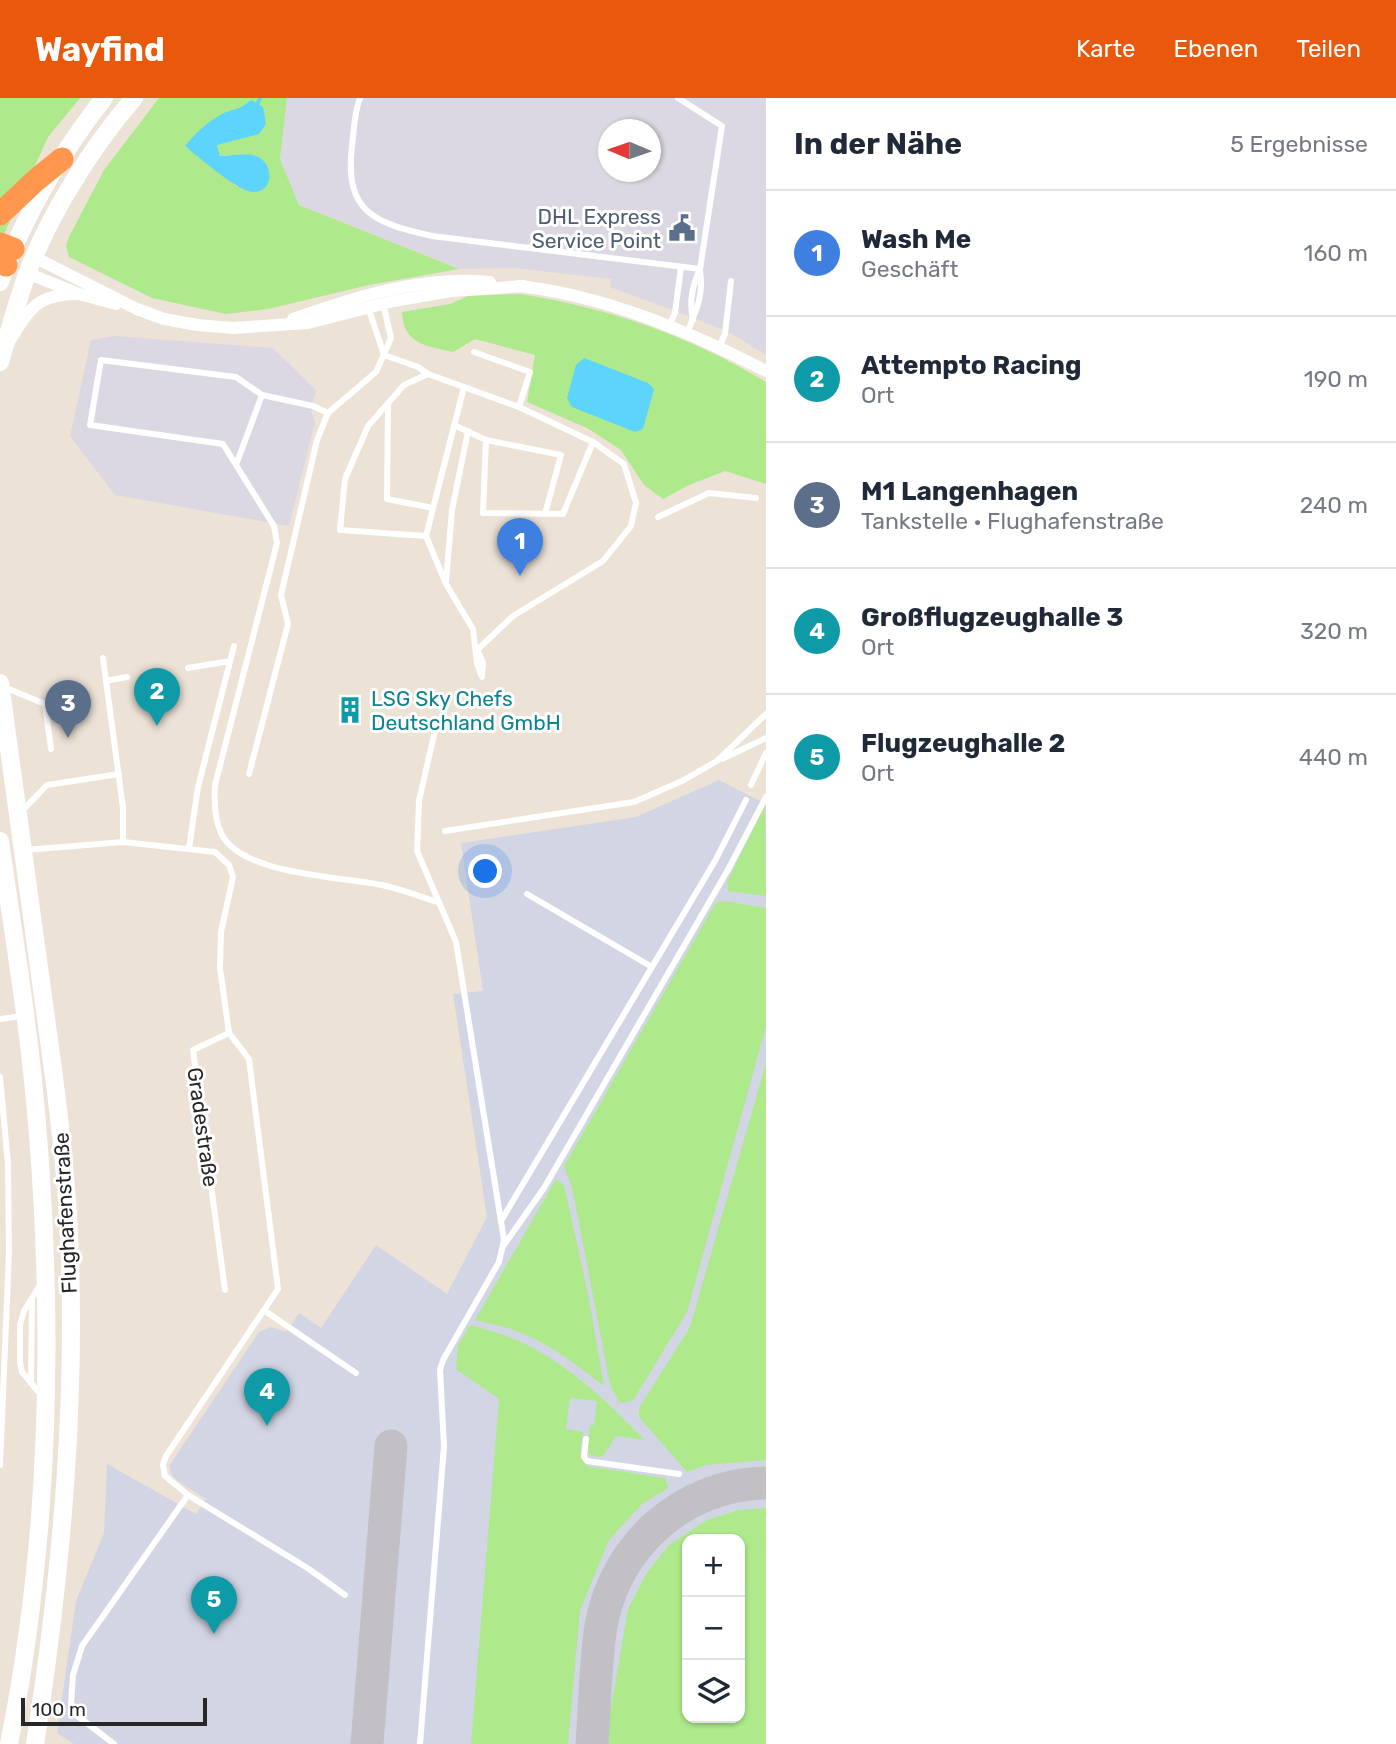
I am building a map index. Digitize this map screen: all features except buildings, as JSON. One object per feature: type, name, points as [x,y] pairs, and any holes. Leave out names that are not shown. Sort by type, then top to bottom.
[{"type":"highway","points":[[0,214],[62,159]]},
{"type":"main road","points":[[0,363],[11,262],[34,207],[62,159],[104,98]]},
{"type":"main road","points":[[11,262],[82,171],[118,116],[134,98]]},
{"type":"main road","name":"Flughafenstraße","points":[[0,684],[61,1130],[70,1277],[71,1360],[66,1491],[35,1744]]},
{"type":"main road","points":[[0,847],[23,850]]},
{"type":"main road","name":"Flughafenstraße","points":[[0,847],[38,1133],[46,1274],[46,1401],[36,1569],[9,1744]]},
{"type":"street","points":[[11,262],[79,293],[137,309]]},
{"type":"street","points":[[11,262],[164,319],[233,328],[308,323],[382,298],[524,286],[582,298],[669,326],[766,371]]},
{"type":"street","points":[[0,363],[10,341],[33,305],[62,294],[79,293]]},
{"type":"lane","points":[[360,98],[350,162],[351,186],[363,206],[378,220],[432,236],[700,270]]},
{"type":"lane","points":[[678,98],[722,126],[700,270],[702,286],[699,309],[687,333]]},
{"type":"lane","points":[[669,326],[675,313],[681,267]]},
{"type":"lane","points":[[719,347],[724,334],[731,281]]},
{"type":"lane","points":[[248,774],[288,624],[281,595],[317,440],[328,413],[376,372],[384,355],[391,338],[382,298]]},
{"type":"lane","points":[[367,302],[384,355]]},
{"type":"lane","points":[[474,352],[530,372],[519,407]]},
{"type":"lane","points":[[384,355],[519,407],[593,442],[624,464],[636,503],[631,526],[603,561],[513,616],[477,650],[473,629],[446,584],[426,536],[464,387]]},
{"type":"lane","points":[[328,413],[313,406],[262,395],[236,377],[101,360],[90,425],[223,444],[274,526],[277,543],[215,785],[214,806],[221,834],[241,855],[263,865],[388,886],[438,902]]},
{"type":"lane","points":[[426,536],[340,530],[345,479],[368,426],[404,385],[428,374]]},
{"type":"lane","points":[[236,465],[262,395]]},
{"type":"lane","points":[[388,404],[387,499],[433,508]]},
{"type":"lane","points":[[454,425],[486,440],[561,454],[545,514]]},
{"type":"lane","points":[[446,584],[452,510],[468,431]]},
{"type":"lane","points":[[486,440],[483,513],[563,514],[593,442]]},
{"type":"lane","points":[[657,517],[709,494],[756,498]]},
{"type":"lane","points":[[189,848],[198,787],[234,646]]},
{"type":"lane","points":[[103,658],[123,808],[123,842]]},
{"type":"lane","points":[[188,668],[230,661]]},
{"type":"lane","points":[[106,681],[127,677]]},
{"type":"lane","points":[[0,684],[45,705],[51,749]]},
{"type":"lane","points":[[717,761],[766,714]]},
{"type":"lane","points":[[420,1744],[444,1446],[440,1370],[443,1360],[499,1262],[503,1245],[456,942],[417,850],[419,801],[436,726]]},
{"type":"lane","points":[[445,831],[634,802],[766,738]]},
{"type":"lane","points":[[751,785],[766,753]]},
{"type":"lane","points":[[54,774],[55,783]]},
{"type":"lane","points":[[18,815],[47,785],[119,774]]},
{"type":"lane","points":[[503,1245],[544,1188],[730,868],[766,797]]},
{"type":"lane","points":[[501,1221],[715,861],[746,800]]},
{"type":"lane","points":[[23,850],[123,842],[215,852],[229,865],[233,877],[221,932],[220,968],[229,1033],[249,1059],[278,1289],[166,1455],[163,1465],[165,1476],[170,1483],[309,1569],[345,1595]]},
{"type":"lane","points":[[527,894],[652,967]]},
{"type":"lane","points":[[0,1019],[24,1016]]},
{"type":"lane","name":"Gradestraße","points":[[225,1290],[192,1050],[229,1033]]},
{"type":"lane","points":[[0,1077],[8,1164],[9,1253],[0,1465]]},
{"type":"lane","points":[[46,1274],[24,1311],[20,1325],[19,1362],[22,1372],[46,1401]]},
{"type":"lane","points":[[31,1384],[32,1298]]},
{"type":"lane","points":[[265,1311],[356,1373]]},
{"type":"lane","points":[[586,1439],[584,1457],[587,1461],[679,1474]]},
{"type":"lane","points":[[114,1744],[75,1714],[71,1704],[73,1675],[82,1646],[188,1495]]},
{"type":"shaded area","points":[[287,98],[766,98],[766,355],[734,335],[702,321],[610,287],[611,279],[515,268],[459,269],[299,205],[280,159]]},
{"type":"shaded area","points":[[115,336],[273,348],[316,390],[311,411],[315,422],[289,526],[115,495],[70,436],[91,340]]},
{"type":"shaded area","points":[[719,780],[766,804],[766,1744],[74,1744],[57,1733],[76,1601],[104,1533],[107,1464],[196,1514],[206,1499],[178,1481],[169,1466],[259,1332],[271,1327],[286,1332],[299,1313],[321,1328],[376,1245],[447,1294],[487,1217],[453,994],[483,991],[461,843],[636,817]]},
{"type":"green space","points":[[0,98],[80,98],[48,137],[0,243]]},
{"type":"green space","points":[[159,98],[287,98],[280,159],[299,205],[459,269],[369,285],[268,309],[226,314],[152,298],[69,257],[66,246],[69,237],[104,170]],"holes":[[[251,100],[227,141],[217,145],[220,156],[256,156],[238,187],[185,146],[223,114],[240,110]]]},
{"type":"green space","points":[[519,294],[616,315],[647,326],[707,351],[766,382],[766,484],[725,471],[663,499],[644,485],[621,450],[587,428],[527,402],[535,355],[475,339],[453,352],[435,348],[412,338],[403,323],[402,312],[450,304],[468,296]]},
{"type":"green space","points":[[765,805],[766,896],[728,891],[727,882]]},
{"type":"green space","points":[[723,901],[766,908],[766,1026],[687,1312],[634,1399],[625,1403],[619,1402],[610,1384],[572,1187],[564,1166],[715,904]]},
{"type":"green space","points":[[766,1063],[766,1460],[706,1465],[687,1472],[639,1417],[639,1408],[690,1327]]},
{"type":"green space","points":[[556,1179],[564,1185],[588,1294],[604,1386],[542,1343],[508,1328],[475,1320]]},
{"type":"green space","points":[[470,1325],[512,1338],[567,1369],[645,1440],[616,1436],[604,1455],[590,1455],[587,1450],[590,1425],[594,1425],[597,1401],[570,1398],[566,1429],[583,1432],[580,1454],[586,1466],[665,1478],[668,1488],[642,1504],[609,1540],[580,1610],[568,1744],[471,1744],[499,1399],[456,1369],[458,1345]]},
{"type":"green space","points":[[766,1508],[766,1744],[608,1744],[610,1713],[628,1609],[646,1574],[669,1545],[682,1536],[682,1723],[745,1723],[745,1534],[686,1534],[707,1520],[739,1510]]},
{"type":"water","points":[[251,100],[263,107],[266,124],[259,134],[217,145],[220,156],[253,155],[266,164],[269,178],[263,189],[257,192],[234,184],[185,146],[215,118]]},
{"type":"water","points":[[584,358],[648,383],[654,389],[643,429],[635,432],[572,407],[567,398],[576,365]]},
{"type":"waterway","points":[[258,103],[260,98]]},
{"type":"taxiway","points":[[367,1744],[391,1446]]},
{"type":"taxiway","points":[[592,1744],[601,1626],[609,1597],[621,1570],[638,1545],[658,1524],[681,1507],[708,1494],[736,1486],[766,1483]]},
{"type":"place","name":"DHL Express Service Point","points":[[682,228]]},
{"type":"place","name":"Wash Me","points":[[520,576]]},
{"type":"place","name":"LSG Sky Chefs Deutschland GmbH","points":[[350,710]]},
{"type":"place","name":"Attempto Racing","points":[[157,726]]},
{"type":"place","name":"M1 Langenhagen","points":[[68,738]]},
{"type":"place","name":"Großflugzeughalle 3","points":[[267,1426]]},
{"type":"place","name":"Flugzeughalle 2","points":[[214,1634]]}]
